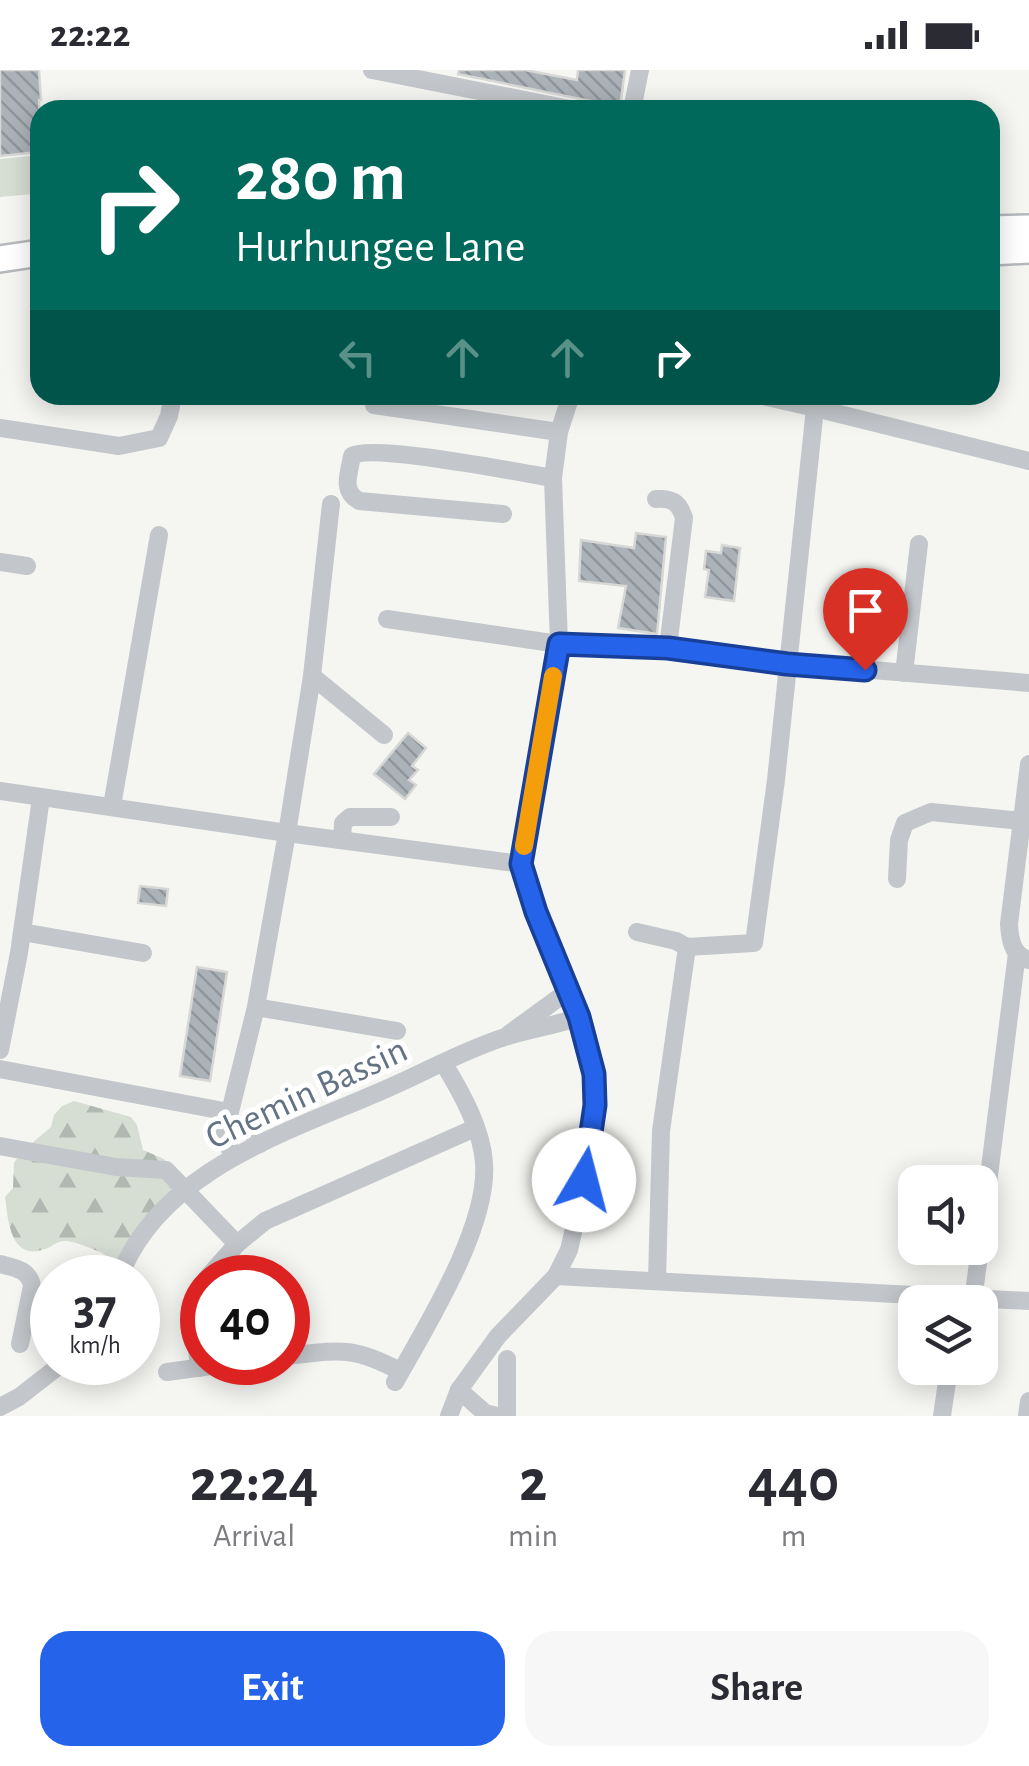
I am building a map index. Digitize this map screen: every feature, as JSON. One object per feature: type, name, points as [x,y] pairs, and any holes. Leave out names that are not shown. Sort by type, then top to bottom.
[{"type":"highway","points":[[1000,230],[1028,233]]},
{"type":"highway","points":[[1000,247],[1028,233]]},
{"type":"highway","points":[[0,241],[30,237]]},
{"type":"highway","points":[[0,259],[30,254]]},
{"type":"street","points":[[372,70],[524,100]]},
{"type":"street","points":[[634,100],[640,70]]},
{"type":"street","points":[[0,428],[119,446],[159,438],[171,405]]},
{"type":"street","points":[[374,405],[559,432]]},
{"type":"street","points":[[449,1416],[460,1390],[498,1336],[556,1276],[569,1250],[595,1105],[594,1074],[579,1017],[521,864],[559,644],[553,478],[559,432],[568,405]]},
{"type":"street","points":[[636,932],[687,946],[754,943],[776,780],[816,405]]},
{"type":"street","points":[[830,405],[1029,461]]},
{"type":"street","points":[[504,514],[359,501],[350,496],[347,488],[352,456],[361,451],[419,457],[553,478]]},
{"type":"street","points":[[656,499],[669,498],[681,507],[684,518],[668,648]]},
{"type":"street","points":[[233,1156],[225,1142],[228,1117],[256,1007],[288,834],[312,676],[331,504]]},
{"type":"street","points":[[112,806],[159,534]]},
{"type":"street","points":[[904,673],[919,544]]},
{"type":"street","points":[[0,562],[26,566]]},
{"type":"street","points":[[387,619],[559,644],[668,648],[787,664],[1029,683]]},
{"type":"street","points":[[312,676],[384,735]]},
{"type":"street","points":[[992,1165],[1023,957],[1010,941],[1009,924],[1029,764]]},
{"type":"street","points":[[0,790],[288,834],[521,864]]},
{"type":"street","points":[[0,1050],[41,798]]},
{"type":"street","points":[[896,879],[899,840],[906,823],[931,812],[1022,821]]},
{"type":"street","points":[[342,840],[343,824],[350,817],[391,818]]},
{"type":"street","points":[[22,932],[143,953]]},
{"type":"street","points":[[657,1280],[661,1131],[687,946]]},
{"type":"street","points":[[504,1037],[568,991]]},
{"type":"street","points":[[256,1007],[397,1031]]},
{"type":"street","points":[[504,1037],[579,1017]]},
{"type":"street","name":"Chemin Bassin","points":[[128,1255],[150,1224],[233,1156],[504,1037]]},
{"type":"street","points":[[310,1353],[342,1349],[360,1352],[398,1377],[449,1286],[483,1196],[484,1163],[475,1128],[444,1064]]},
{"type":"street","points":[[0,1069],[228,1117],[245,1125],[260,1144]]},
{"type":"street","points":[[227,1255],[265,1222],[475,1128]]},
{"type":"street","points":[[0,1146],[116,1167],[166,1170],[236,1244]]},
{"type":"street","points":[[0,1264],[25,1271],[31,1278],[20,1344]]},
{"type":"street","points":[[556,1276],[898,1296]]},
{"type":"street","points":[[998,1301],[1029,1301]]},
{"type":"street","points":[[507,1359],[507,1416]]},
{"type":"street","points":[[168,1372],[180,1370]]},
{"type":"street","points":[[0,1406],[34,1385]]},
{"type":"street","points":[[942,1416],[946,1385]]},
{"type":"street","points":[[460,1390],[485,1413],[497,1416]]},
{"type":"street","points":[[1027,1416],[1029,1401]]},
{"type":"green space","points":[[30,156],[30,194],[0,197],[0,159]]},
{"type":"green space","points":[[74,1101],[131,1117],[143,1150],[164,1159],[178,1177],[158,1220],[125,1255],[105,1255],[67,1241],[33,1251],[24,1249],[13,1236],[5,1197],[13,1188],[14,1163],[51,1127],[62,1106]]},
{"type":"building","points":[[0,70],[39,70],[41,100],[30,100],[30,153],[0,156]]},
{"type":"building","points":[[459,70],[525,70],[577,80],[578,70],[625,70],[621,100],[586,100],[458,74]]},
{"type":"building","points":[[636,533],[666,537],[657,634],[618,628],[626,586],[579,581],[581,540],[634,548]]},
{"type":"building","points":[[722,545],[740,548],[734,601],[705,597],[709,570],[704,569],[706,551],[721,553]]},
{"type":"building","points":[[408,733],[426,748],[412,766],[418,770],[409,780],[416,785],[405,799],[374,774]]},
{"type":"building","points":[[140,886],[168,889],[166,906],[138,903]]},
{"type":"building","points":[[197,967],[227,972],[210,1081],[180,1076]]},
{"type":"slow traffic","points":[[524,846],[553,676]]},
{"type":"route","points":[[584,1180],[595,1105],[594,1074],[579,1017],[521,864],[559,644],[668,648],[865,670]]}]
